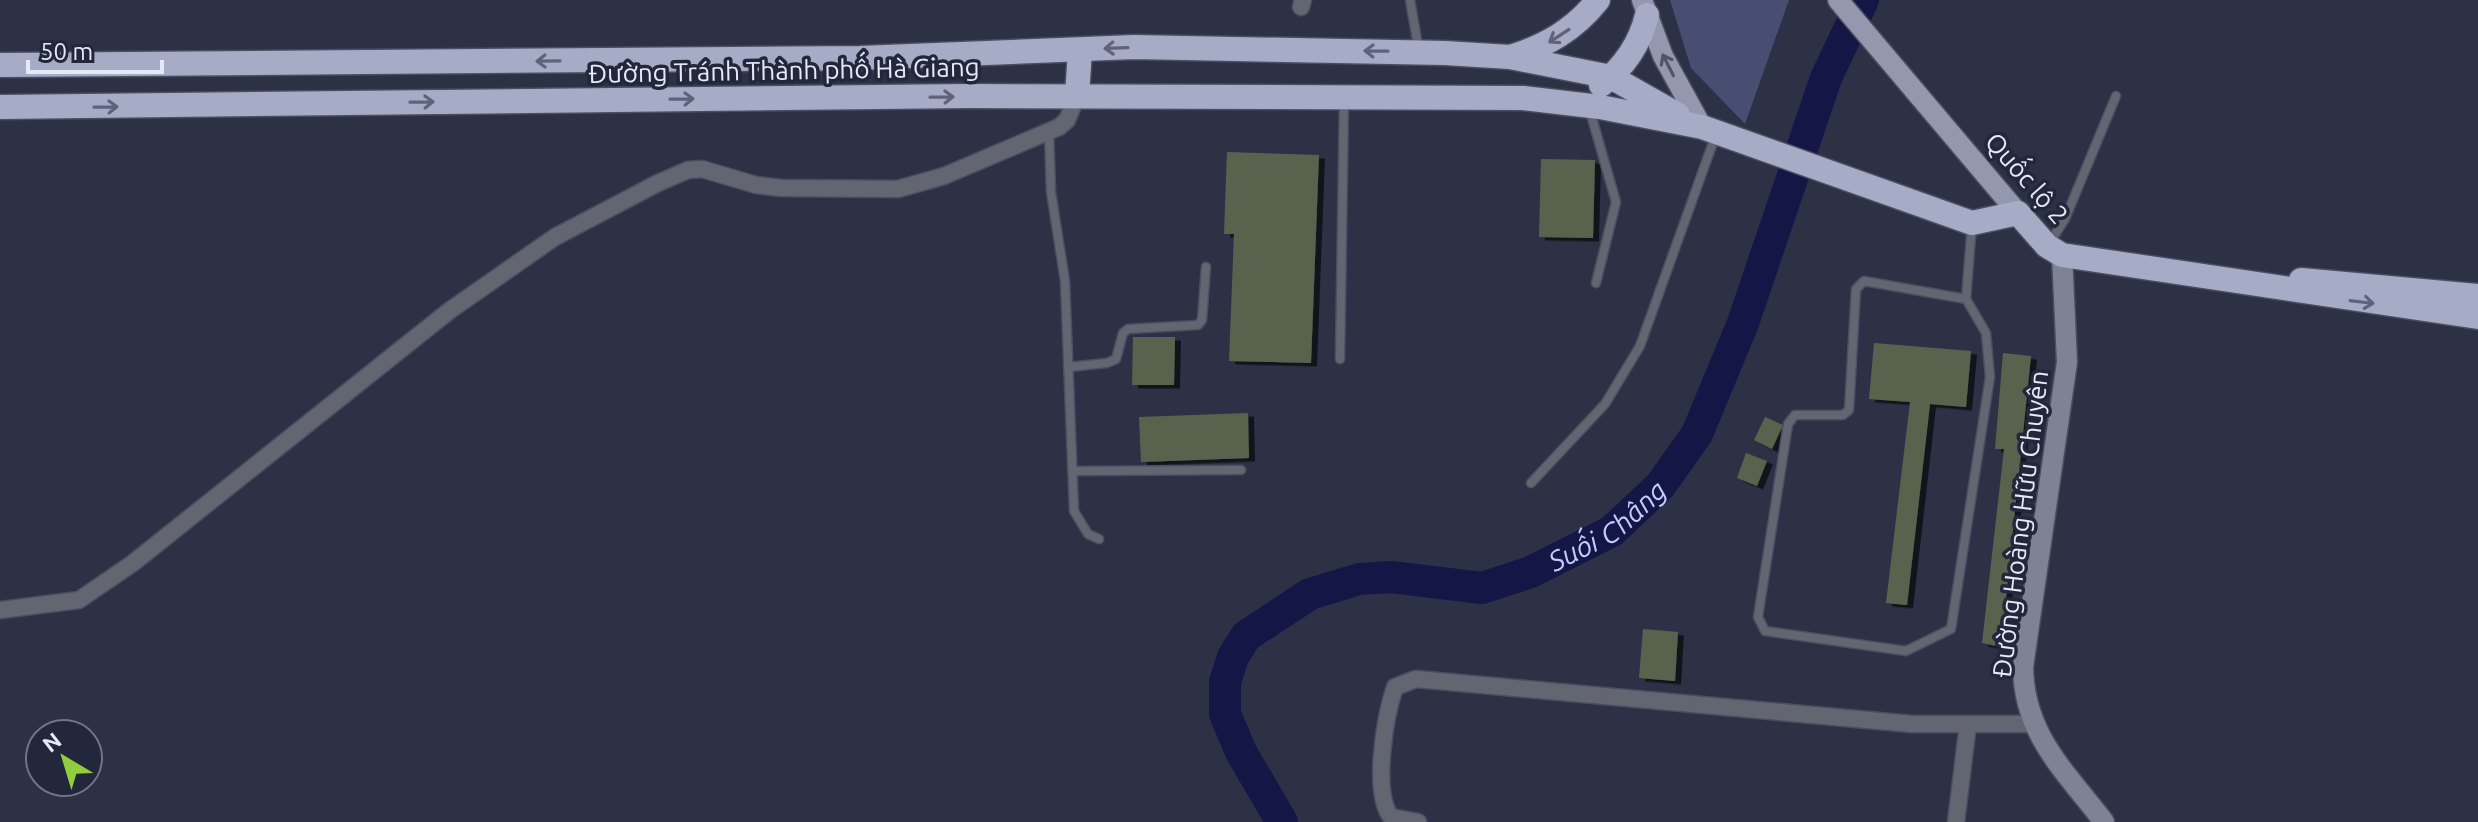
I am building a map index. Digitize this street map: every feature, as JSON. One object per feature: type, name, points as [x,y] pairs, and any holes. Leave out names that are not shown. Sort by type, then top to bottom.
[{"type":"highway","points":[[1510,57],[1555,38],[1575,25],[1598,0]]},
{"type":"highway","points":[[1578,104],[1611,77],[1634,48],[1645,8]]},
{"type":"highway","name":"Đường Tránh Thành phố Hà Giang","points":[[0,65],[860,58],[1080,50],[1419,52],[1510,57],[1611,77],[1716,132]]},
{"type":"highway","points":[[1077,96],[1080,50]]},
{"type":"highway","points":[[372,63],[372,103]]},
{"type":"highway","points":[[63,107],[64,65]]},
{"type":"highway","name":"Đường Tránh Thành phố Hà Giang","points":[[0,107],[1345,95],[1523,98],[1578,104],[1716,132]]},
{"type":"highway","points":[[1716,132],[1972,223],[2018,213]]},
{"type":"highway","name":"Quốc lộ 2","points":[[2018,213],[2054,251],[2230,278],[2337,299],[2478,317]]},
{"type":"highway","name":"Quốc lộ 2","points":[[2230,278],[2337,281],[2478,296]]},
{"type":"main road","name":"Quốc lộ 2","points":[[1838,0],[2018,213]]},
{"type":"main road","points":[[1645,8],[1663,56],[1716,132]]},
{"type":"street","points":[[0,610],[79,600],[133,563],[241,479],[449,311],[555,237],[678,174],[702,169],[756,185],[781,188],[898,189],[944,176],[1049,132],[1067,120],[1077,96]]},
{"type":"street","name":"Đường Hoàng Hữu Chuyên","points":[[2054,251],[2067,362],[2023,667],[2024,691],[2033,724],[2044,745],[2104,822]]},
{"type":"street","points":[[1418,822],[1396,820],[1384,801],[1385,716],[1395,687],[1403,681],[1416,679],[1912,724],[2033,724]]},
{"type":"street","points":[[1956,822],[1968,724]]},
{"type":"lane","points":[[1410,0],[1419,52]]},
{"type":"lane","points":[[1340,359],[1345,95]]},
{"type":"lane","points":[[2054,251],[2116,96]]},
{"type":"lane","points":[[1578,104],[1609,170],[1616,202],[1596,283]]},
{"type":"lane","points":[[1049,132],[1051,192],[1065,281],[1074,511],[1088,534],[1099,539]]},
{"type":"lane","points":[[1531,483],[1605,404],[1640,346],[1716,132]]},
{"type":"lane","points":[[1966,299],[1864,281],[1856,289],[1849,410],[1843,415],[1795,415],[1788,424],[1758,617],[1765,631],[1906,651],[1951,629],[1990,377],[1986,333],[1966,299],[1972,223]]},
{"type":"lane","points":[[1068,367],[1116,359],[1123,333],[1128,329],[1198,325],[1202,320],[1206,267]]},
{"type":"lane","points":[[1073,471],[1241,470]]},
{"type":"shaded area","points":[[1670,0],[1789,0],[1745,124],[1691,68]]},
{"type":"building","points":[[1227,152],[1319,155],[1311,363],[1229,361],[1234,234],[1224,234]]},
{"type":"building","points":[[1541,159],[1595,160],[1593,238],[1539,237]]},
{"type":"building","points":[[1133,337],[1175,337],[1174,385],[1132,385]]},
{"type":"building","points":[[1874,343],[1971,351],[1966,407],[1930,404],[1907,605],[1886,603],[1910,402],[1869,399]]},
{"type":"building","points":[[2003,353],[2031,356],[2001,647],[1982,643],[2004,449],[1995,449]]},
{"type":"building","points":[[1248,413],[1249,458],[1141,462],[1139,417]]},
{"type":"building","points":[[1765,417],[1783,425],[1772,449],[1754,440]]},
{"type":"building","points":[[1746,453],[1767,461],[1757,486],[1737,478]]},
{"type":"building","points":[[1643,629],[1678,632],[1675,681],[1639,678]]},
{"type":"waterway","name":"Suối Châng","points":[[1282,822],[1241,752],[1225,714],[1225,682],[1233,657],[1246,636],[1310,594],[1359,579],[1391,577],[1482,588],[1531,572],[1612,531],[1660,486],[1697,434],[1743,323],[1826,78],[1863,0]]}]
